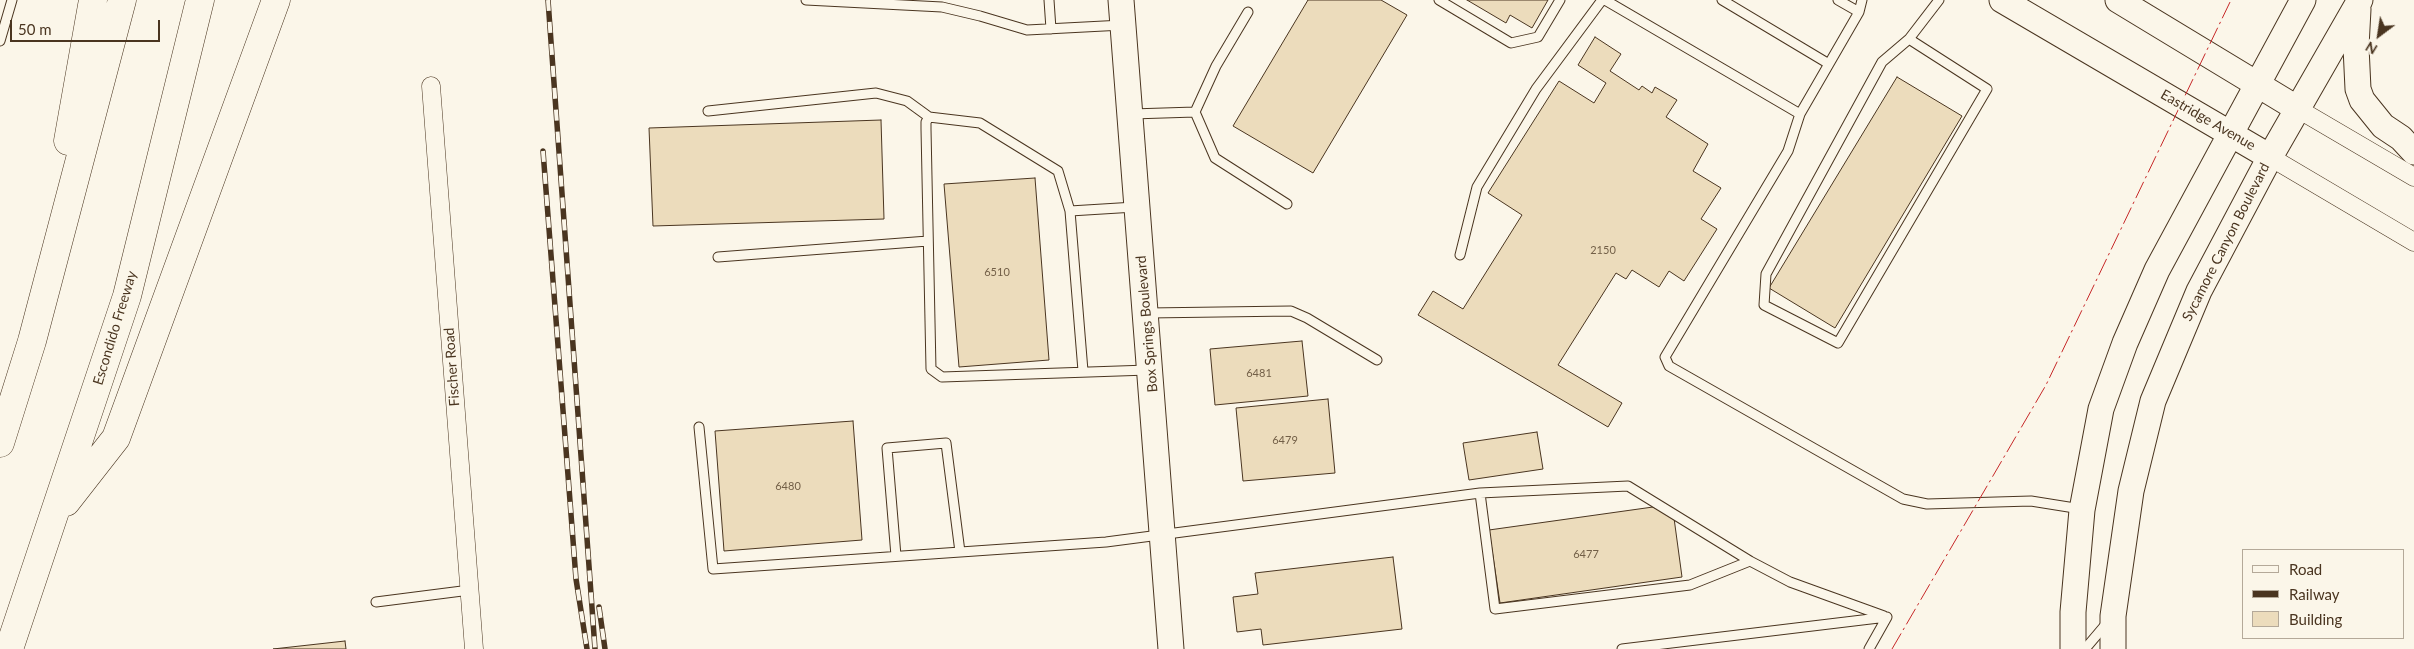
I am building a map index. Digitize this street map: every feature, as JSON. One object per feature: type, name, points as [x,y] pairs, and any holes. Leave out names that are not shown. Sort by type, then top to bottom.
[{"type":"highway","points":[[32,342],[93,0]]},
{"type":"highway","points":[[0,443],[32,342],[122,0]]},
{"type":"highway","name":"Escondido Freeway","points":[[9,649],[127,296],[200,0]]},
{"type":"highway","points":[[53,520],[116,438],[276,0]]},
{"type":"main road","name":"Box Springs Boulevard","points":[[1121,0],[1147,313],[1171,649]]},
{"type":"main road","name":"Eastridge Avenue","points":[[2002,0],[2270,157]]},
{"type":"main road","points":[[2118,0],[2258,83],[2298,109]]},
{"type":"main road","points":[[2073,649],[2082,510],[2101,409],[2125,343],[2157,270],[2303,0]]},
{"type":"main road","points":[[2359,2],[2356,47],[2358,89],[2362,100],[2369,112],[2383,126],[2401,138],[2414,152]]},
{"type":"main road","name":"Sycamore Canyon Boulevard","points":[[2113,649],[2113,616],[2131,491],[2153,401],[2199,291],[2270,157],[2359,2]]},
{"type":"street","name":"Fischer Road","points":[[431,86],[474,649]]},
{"type":"street","points":[[2298,109],[2414,177]]},
{"type":"street","name":"Eastridge Avenue","points":[[2270,157],[2414,242]]},
{"type":"lane","points":[[0,42],[12,0]]},
{"type":"lane","points":[[806,0],[942,7],[1026,30],[1123,25]]},
{"type":"lane","points":[[1049,0],[1051,29]]},
{"type":"lane","points":[[1439,0],[1512,43],[1538,36],[1560,0]]},
{"type":"lane","points":[[1460,255],[1477,187],[1536,89],[1604,0],[1800,114]]},
{"type":"lane","points":[[1722,0],[1829,64]]},
{"type":"lane","points":[[1838,0],[1859,12]]},
{"type":"lane","points":[[1862,0],[1859,12],[1800,114],[1788,151],[1665,357],[1668,366],[1903,498],[1927,504],[2032,501],[2082,510]]},
{"type":"lane","points":[[1909,39],[1987,89],[1838,343],[1764,305],[1766,274],[1882,62],[1909,39],[1939,0]]},
{"type":"lane","points":[[1248,12],[1216,66],[1195,112],[1214,158],[1287,204]]},
{"type":"lane","points":[[708,110],[876,93],[907,101],[930,116],[980,123],[1033,157],[1055,168],[1070,211],[1084,371]]},
{"type":"lane","points":[[1129,114],[1195,112]]},
{"type":"lane","points":[[930,116],[926,122],[926,129],[931,369],[942,377],[1151,370]]},
{"type":"lane","points":[[1070,211],[1137,207]]},
{"type":"lane","points":[[718,257],[928,241]]},
{"type":"lane","points":[[1147,313],[1291,312],[1307,318],[1377,360]]},
{"type":"lane","points":[[699,427],[714,569],[1106,542],[1162,533],[1480,493],[1628,486],[1750,561],[1790,582],[1888,617]]},
{"type":"lane","points":[[896,556],[888,448],[946,443],[960,552]]},
{"type":"lane","points":[[1480,493],[1495,609],[1690,585],[1750,561]]},
{"type":"lane","points":[[376,602],[470,590]]},
{"type":"lane","points":[[2085,649],[2113,616]]},
{"type":"lane","points":[[1622,649],[1888,617]]},
{"type":"lane","points":[[1869,649],[1888,617]]},
{"type":"building","points":[[1308,0],[1381,0],[1407,15],[1313,173],[1233,126]]},
{"type":"building","points":[[1467,0],[1548,0],[1532,28],[1510,15],[1506,23]]},
{"type":"building","points":[[1595,37],[1621,54],[1610,71],[1639,90],[1642,86],[1652,93],[1655,87],[1677,100],[1666,117],[1708,144],[1693,171],[1721,188],[1701,219],[1717,229],[1684,281],[1669,271],[1659,287],[1632,270],[1626,279],[1616,273],[1558,365],[1622,403],[1608,427],[1418,315],[1433,291],[1463,309],[1522,215],[1488,193],[1559,81],[1594,103],[1606,83],[1578,65]]},
{"type":"building","points":[[1897,77],[1962,116],[1835,328],[1769,288]]},
{"type":"building","points":[[881,120],[884,219],[653,226],[649,128]]},
{"type":"building","points":[[1035,178],[1049,360],[959,367],[944,184]]},
{"type":"building","points":[[1302,341],[1308,396],[1215,405],[1210,349]]},
{"type":"building","points":[[1328,399],[1335,473],[1243,481],[1236,408]]},
{"type":"building","points":[[853,421],[862,540],[724,551],[715,431]]},
{"type":"building","points":[[1537,432],[1543,469],[1469,480],[1463,443]]},
{"type":"building","points":[[1653,507],[1674,518],[1682,577],[1500,603],[1489,530]]},
{"type":"building","points":[[1393,557],[1402,629],[1263,645],[1261,629],[1237,632],[1233,597],[1258,594],[1255,573]]},
{"type":"building","points":[[345,641],[346,649],[273,649]]},
{"type":"railway","points":[[548,0],[595,649]]},
{"type":"railway","points":[[543,151],[576,579],[587,649]]},
{"type":"railway","points":[[599,607],[605,649]]},
{"type":"power","points":[[1892,649],[2046,385],[2231,0]]}]
